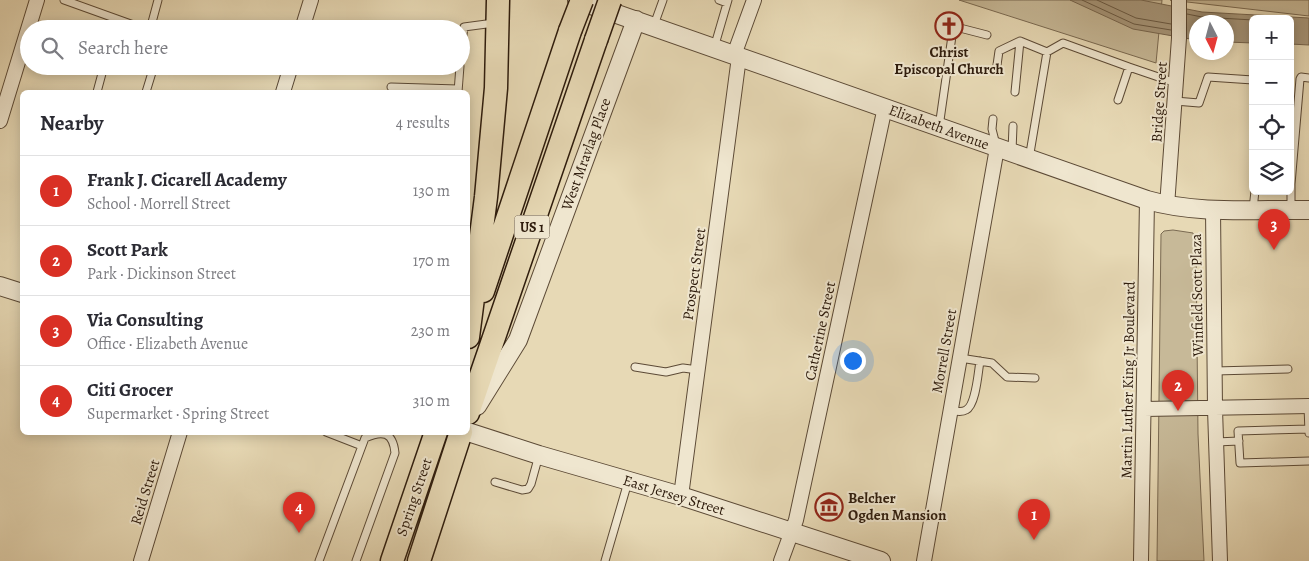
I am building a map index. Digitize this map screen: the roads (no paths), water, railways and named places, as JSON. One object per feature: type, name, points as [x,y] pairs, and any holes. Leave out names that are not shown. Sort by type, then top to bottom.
[{"type":"highway","points":[[470,321],[496,88],[498,0]]},
{"type":"highway","name":"US 1","points":[[470,332],[582,0]]},
{"type":"highway","name":"US 1","points":[[470,407],[610,0]]},
{"type":"highway","name":"Spring Street","points":[[392,561],[435,435]]},
{"type":"highway","name":"Spring Street","points":[[419,561],[460,435]]},
{"type":"street","points":[[31,20],[37,0]]},
{"type":"street","points":[[305,20],[311,0]]},
{"type":"street","name":"Elizabeth Avenue","points":[[577,0],[1167,206],[1213,209],[1300,210]]},
{"type":"street","name":"Prospect Street","points":[[681,496],[736,56],[754,0]]},
{"type":"street","name":"Bridge Street","points":[[1167,206],[1177,83],[1179,3]]},
{"type":"street","name":"West Mravlag Place","points":[[470,418],[518,340],[636,20]]},
{"type":"street","points":[[0,121],[20,56]]},
{"type":"street","points":[[284,90],[288,75]]},
{"type":"street","name":"Catherine Street","points":[[781,561],[796,520],[885,108]]},
{"type":"street","name":"Morrell Street","points":[[924,561],[960,358],[1004,150]]},
{"type":"street","name":"Martin Luther King Jr Boulevard","points":[[1141,561],[1147,200]]},
{"type":"street","name":"Winfield Scott Plaza","points":[[1213,209],[1215,409],[1220,561]]},
{"type":"street","points":[[0,286],[20,292]]},
{"type":"street","points":[[1144,409],[1308,406]]},
{"type":"street","name":"East Jersey Street","points":[[470,433],[539,455],[681,496],[791,532],[856,557],[881,561]]},
{"type":"street","name":"Reid Street","points":[[141,561],[179,435]]},
{"type":"lane","points":[[64,0],[120,20]]},
{"type":"lane","points":[[153,20],[158,0]]},
{"type":"lane","points":[[654,27],[664,0]]},
{"type":"lane","points":[[714,48],[728,1],[719,0]]},
{"type":"lane","points":[[470,26],[497,22]]},
{"type":"lane","points":[[939,127],[952,36],[956,26],[987,35]]},
{"type":"lane","points":[[997,65],[998,51],[1020,41],[1047,52]]},
{"type":"lane","points":[[1015,92],[1020,41]]},
{"type":"lane","points":[[1047,52],[1063,43],[1177,83]]},
{"type":"lane","points":[[1029,159],[1047,52]]},
{"type":"lane","points":[[1118,100],[1129,67]]},
{"type":"lane","points":[[98,90],[102,75]]},
{"type":"lane","points":[[147,90],[151,75]]},
{"type":"lane","points":[[458,90],[459,75]]},
{"type":"lane","points":[[1175,101],[1199,103],[1208,78],[1249,80]]},
{"type":"lane","points":[[1300,210],[1291,184],[1300,79],[1309,78]]},
{"type":"lane","points":[[391,86],[445,90]]},
{"type":"lane","points":[[993,119],[992,129],[1004,150]]},
{"type":"lane","points":[[1004,150],[1013,126]]},
{"type":"lane","points":[[1253,209],[1255,195]]},
{"type":"lane","points":[[960,358],[992,363],[1006,376],[1035,378]]},
{"type":"lane","points":[[950,410],[962,412],[968,409],[973,402],[980,361]]},
{"type":"lane","points":[[635,367],[666,372],[683,368],[698,370]]},
{"type":"lane","points":[[1215,371],[1288,369]]},
{"type":"lane","points":[[1308,406],[1309,433]]},
{"type":"lane","points":[[1309,429],[1238,431],[1240,463],[1309,460]]},
{"type":"lane","points":[[334,435],[362,446]]},
{"type":"lane","points":[[319,561],[365,438],[378,435]]},
{"type":"lane","points":[[356,561],[395,453],[394,442],[385,435]]},
{"type":"lane","points":[[1216,442],[1238,441]]},
{"type":"lane","points":[[495,482],[522,490],[528,489],[539,455]]},
{"type":"lane","points":[[605,561],[628,481]]},
{"type":"water","points":[[1070,0],[1141,0],[1202,12],[1256,15],[1249,15],[1249,43],[1234,42],[1234,15],[1189,15],[1189,39],[1133,29]]},
{"type":"water","points":[[1294,17],[1309,18],[1309,45],[1294,44]]},
{"type":"place","name":"Christ Episcopal Church","points":[[949,26]]},
{"type":"place","name":"Via Consulting","points":[[1274,250]]},
{"type":"place","name":"Scott Park","points":[[1178,411]]},
{"type":"place","name":"Belcher Ogden Mansion","points":[[829,507]]},
{"type":"place","name":"Citi Grocer","points":[[299,533]]},
{"type":"place","name":"Frank J. Cicarell Academy","points":[[1034,540]]}]
